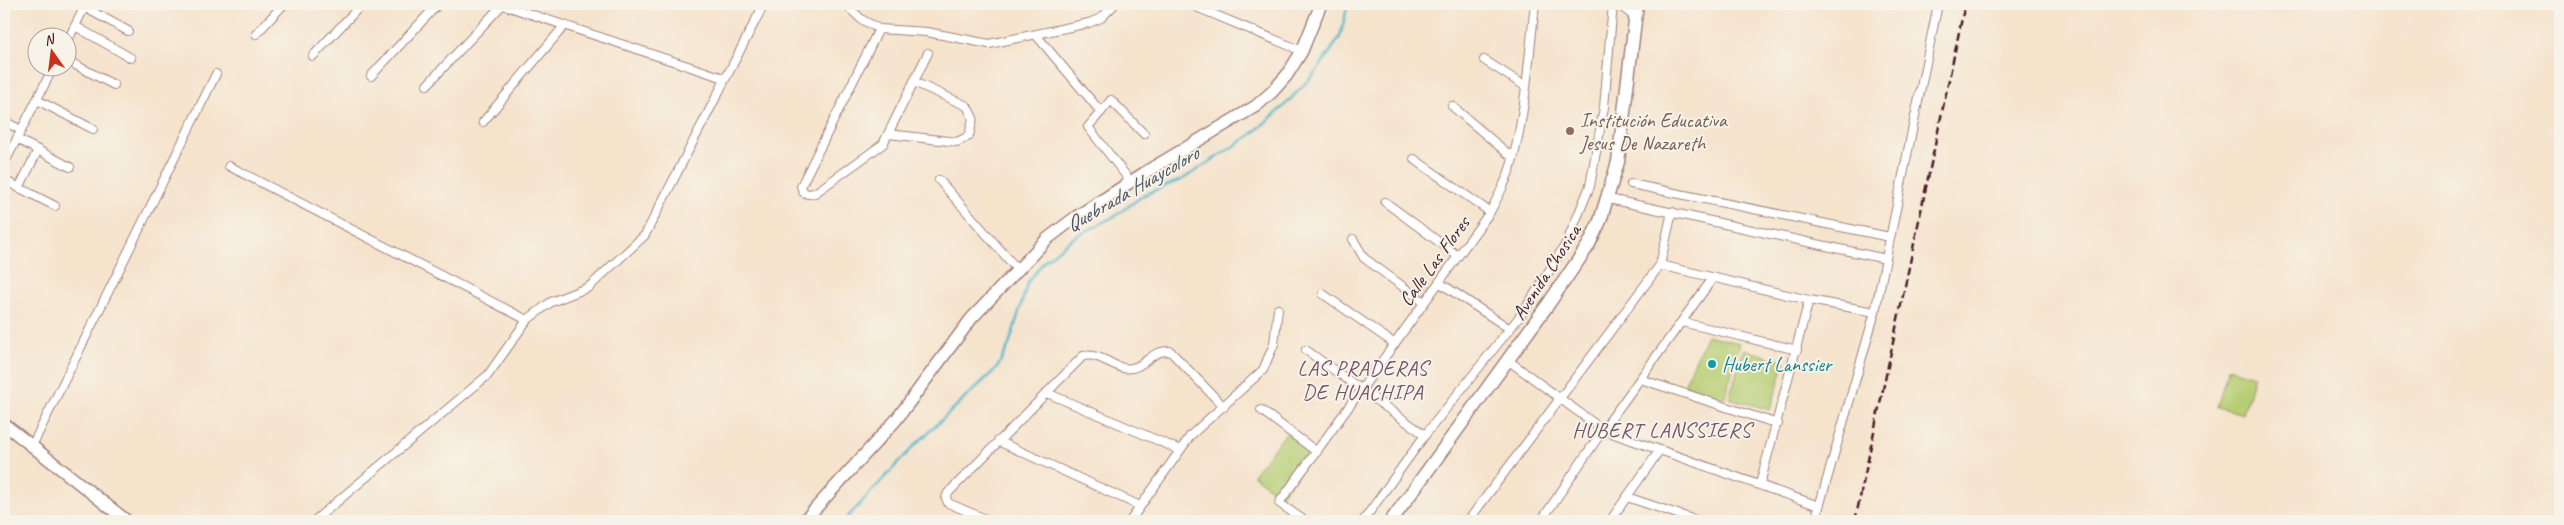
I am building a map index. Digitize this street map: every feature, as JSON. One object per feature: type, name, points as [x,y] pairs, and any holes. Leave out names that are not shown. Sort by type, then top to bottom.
[{"type":"main road","points":[[804,521],[896,420],[971,319],[1017,269],[1062,228],[1131,182],[1256,106],[1287,75],[1302,51],[1321,4]]},
{"type":"main road","name":"Avenida Chosica","points":[[1391,521],[1509,361],[1588,246],[1609,199],[1625,114],[1637,4]]},
{"type":"main road","points":[[4,424],[127,521]]},
{"type":"street","points":[[256,34],[284,4]]},
{"type":"street","points":[[313,56],[362,4]]},
{"type":"street","points":[[371,76],[438,4]]},
{"type":"street","points":[[427,85],[501,4],[724,78]]},
{"type":"street","points":[[314,521],[488,375],[527,320],[551,302],[590,287],[645,235],[724,78],[764,4]]},
{"type":"street","points":[[844,4],[861,19],[879,29],[927,32],[989,44],[1089,24],[1100,18],[1115,4]]},
{"type":"street","points":[[1189,4],[1200,6],[1302,51]]},
{"type":"street","name":"Calle Las Flores","points":[[1305,521],[1279,503],[1363,390],[1490,212],[1514,158],[1535,4]]},
{"type":"street","points":[[1363,521],[1425,435],[1510,330],[1567,242],[1590,186],[1604,107],[1611,53],[1613,4]]},
{"type":"street","points":[[1618,4],[1635,17]]},
{"type":"street","points":[[1815,521],[1875,312],[1938,4]]},
{"type":"street","points":[[128,31],[85,5],[75,26],[130,58]]},
{"type":"street","points":[[483,122],[564,25]]},
{"type":"street","points":[[879,29],[801,186],[803,192],[808,194],[815,193],[883,144],[928,54]]},
{"type":"street","points":[[1036,35],[1101,112]]},
{"type":"street","points":[[1484,60],[1525,86]]},
{"type":"street","points":[[78,66],[114,85]]},
{"type":"street","points":[[32,446],[216,74]]},
{"type":"street","points":[[4,164],[49,78]]},
{"type":"street","points":[[889,134],[957,142],[969,136],[973,118],[968,106],[914,82]]},
{"type":"street","points":[[37,100],[93,129]]},
{"type":"street","points":[[1131,182],[1088,127],[1111,100],[1144,134]]},
{"type":"street","points":[[1452,106],[1514,158]]},
{"type":"street","points":[[4,121],[21,130]]},
{"type":"street","points":[[17,139],[70,167]]},
{"type":"street","points":[[20,188],[38,150]]},
{"type":"street","points":[[1414,159],[1490,212]]},
{"type":"street","points":[[230,166],[527,320]]},
{"type":"street","points":[[4,180],[55,206]]},
{"type":"street","points":[[939,180],[1017,269]]},
{"type":"street","points":[[1631,184],[1890,237]]},
{"type":"street","points":[[1609,199],[1886,260]]},
{"type":"street","points":[[1385,202],[1458,256]]},
{"type":"street","points":[[1468,521],[1558,398],[1660,265],[1672,212]]},
{"type":"street","points":[[1353,239],[1364,258],[1424,302]]},
{"type":"street","points":[[1660,265],[1809,300],[1875,312]]},
{"type":"street","points":[[1541,521],[1603,430],[1713,278]]},
{"type":"street","points":[[1440,283],[1510,330]]},
{"type":"street","points":[[1322,294],[1395,344]]},
{"type":"street","points":[[1760,484],[1778,424],[1809,300]]},
{"type":"street","points":[[1130,521],[1191,435],[1263,370],[1274,344],[1278,309]]},
{"type":"street","points":[[1682,322],[1797,350]]},
{"type":"street","points":[[1306,350],[1425,435]]},
{"type":"street","points":[[990,521],[948,503],[946,498],[948,493],[1083,356],[1097,356],[1124,368],[1132,368],[1160,351],[1170,351],[1224,406]]},
{"type":"street","points":[[1509,361],[1603,430],[1819,506]]},
{"type":"street","points":[[1640,379],[1778,424]]},
{"type":"street","points":[[1048,393],[1180,450]]},
{"type":"street","points":[[1261,410],[1317,452]]},
{"type":"street","points":[[998,441],[1140,506]]},
{"type":"street","points":[[1610,521],[1660,451]]},
{"type":"street","points":[[1627,498],[1698,521]]},
{"type":"green space","points":[[1707,335],[1740,343],[1725,398],[1684,385]]},
{"type":"green space","points":[[1744,349],[1785,362],[1770,410],[1729,398]]},
{"type":"green space","points":[[2228,368],[2254,376],[2243,414],[2217,407]]},
{"type":"green space","points":[[1286,433],[1313,454],[1280,496],[1253,475]]},
{"type":"waterway","name":"Quebrada Huaycoloro","points":[[844,521],[915,445],[997,368],[1009,345],[1028,282],[1044,261],[1073,238],[1115,216],[1144,195],[1183,179],[1251,135],[1283,107],[1317,71],[1340,37],[1348,4]]},
{"type":"railway","points":[[1855,521],[1965,4]]},
{"type":"place","name":"Institución Educativa Jesus De Nazareth","points":[[1570,131]]},
{"type":"place","name":"Hubert Lanssier","points":[[1712,364]]},
{"type":"district","name":"LAS PRADERAS DE HUACHIPA","points":[[1363,380]]},
{"type":"district","name":"HUBERT LANSSIERS","points":[[1662,430]]}]
